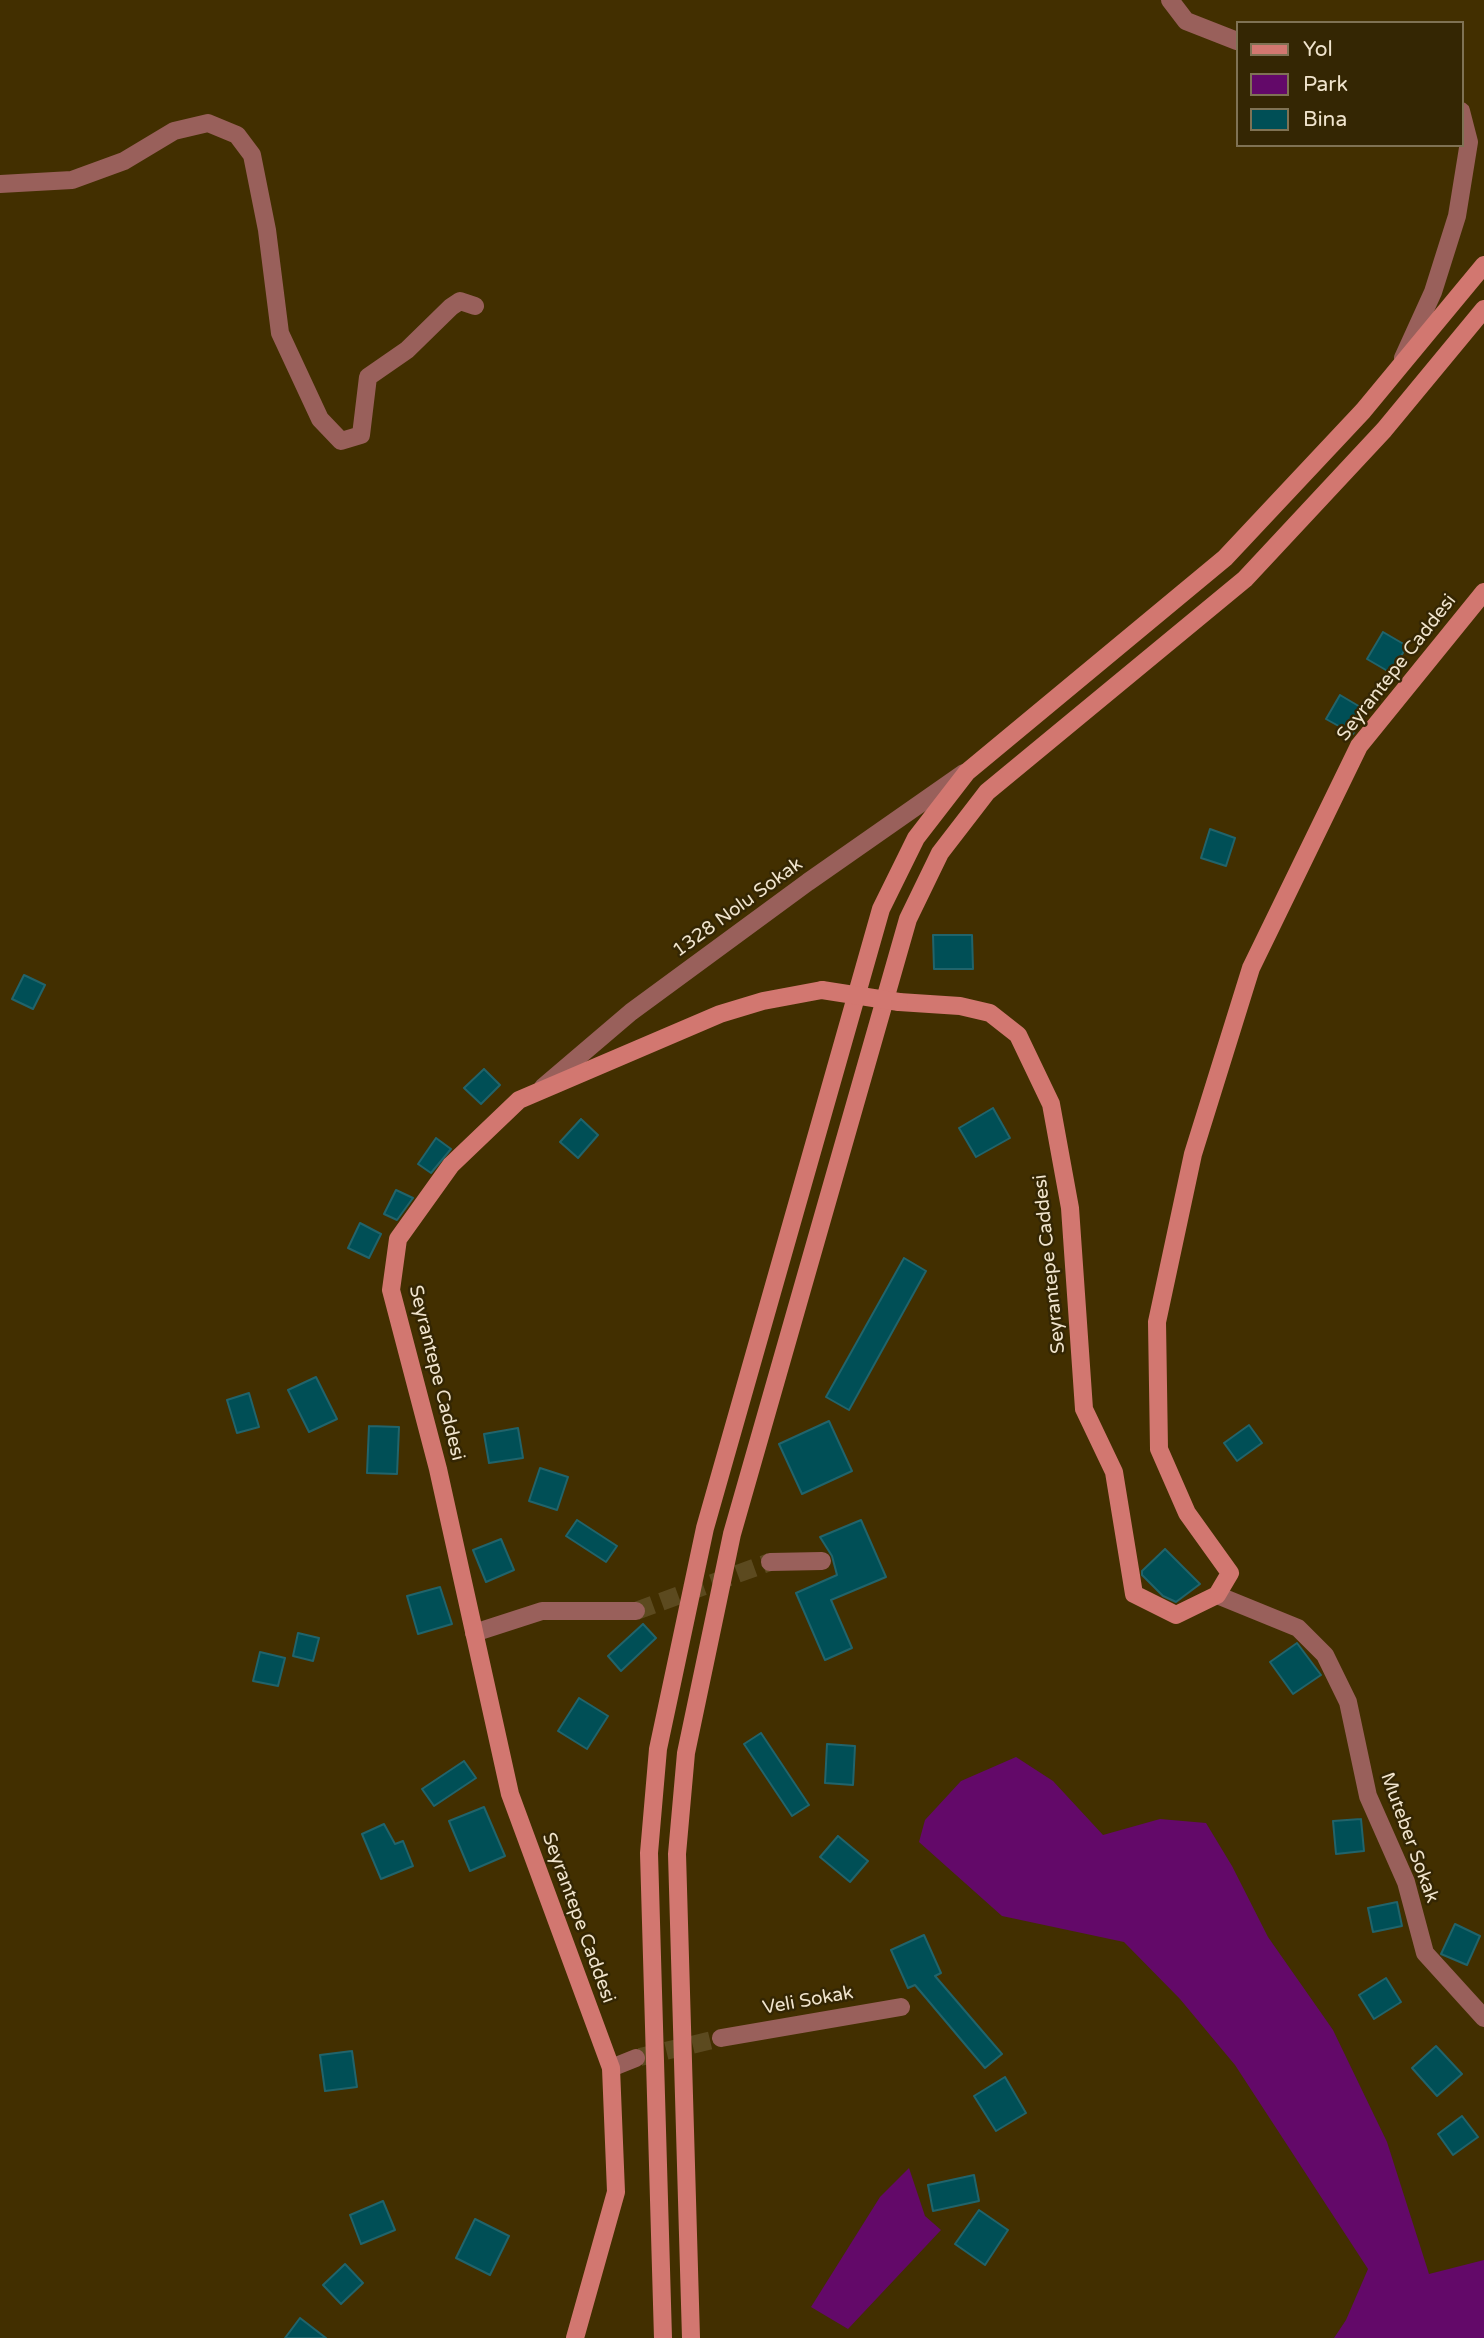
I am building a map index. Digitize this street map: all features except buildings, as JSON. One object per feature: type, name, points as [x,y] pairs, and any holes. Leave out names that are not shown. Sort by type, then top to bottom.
[{"type":"main road","points":[[663,2338],[649,1853],[658,1749],[705,1528],[881,909],[916,838],[971,768],[1226,558],[1363,411],[1484,265]]},
{"type":"main road","points":[[691,2338],[677,1854],[686,1753],[732,1534],[908,919],[940,853],[987,792],[1245,579],[1384,430],[1484,309]]},
{"type":"main road","name":"Seyrantepe Caddesi","points":[[575,2338],[616,2192],[611,2067],[510,1794],[438,1469],[391,1290],[398,1239],[451,1165],[519,1100],[720,1014],[763,1001],[822,990],[899,1002],[960,1006],[990,1013],[1018,1035],[1051,1104],[1070,1208],[1084,1409],[1114,1472],[1134,1594],[1176,1615],[1217,1595],[1230,1573],[1186,1513],[1159,1449],[1157,1322],[1193,1154],[1251,968],[1359,746],[1484,592]]},
{"type":"street","points":[[1170,0],[1186,21],[1236,41]]},
{"type":"street","points":[[1399,368],[1433,292],[1457,216],[1469,142],[1463,119]]},
{"type":"street","points":[[0,184],[72,180],[124,161],[174,131],[208,123],[237,135],[252,155],[267,230],[280,333],[320,419],[341,441],[361,435],[368,377],[407,349],[460,301],[475,306]]},
{"type":"street","name":"1328 Nolu Sokak","points":[[538,1092],[631,1013],[808,882],[971,768]]},
{"type":"street","points":[[770,1562],[821,1561]]},
{"type":"street","name":"Muteber Sokak","points":[[1217,1595],[1298,1628],[1325,1655],[1348,1702],[1368,1796],[1406,1882],[1425,1953],[1484,2018]]},
{"type":"street","points":[[474,1633],[542,1611],[636,1611]]},
{"type":"street","name":"Veli Sokak","points":[[722,2038],[901,2007]]},
{"type":"street","points":[[611,2067],[636,2058]]},
{"type":"green space","points":[[1016,1757],[1053,1781],[1103,1835],[1160,1819],[1206,1823],[1232,1866],[1268,1937],[1333,2030],[1387,2142],[1429,2274],[1484,2260],[1484,2338],[1334,2338],[1346,2320],[1368,2269],[1235,2065],[1180,1999],[1124,1942],[1002,1916],[919,1842],[925,1820],[961,1781]]},
{"type":"green space","points":[[909,2168],[925,2216],[941,2230],[848,2329],[811,2307],[880,2197]]},
{"type":"tunnel","points":[[636,1611],[770,1562]]},
{"type":"tunnel","points":[[640,2057],[721,2038]]}]
